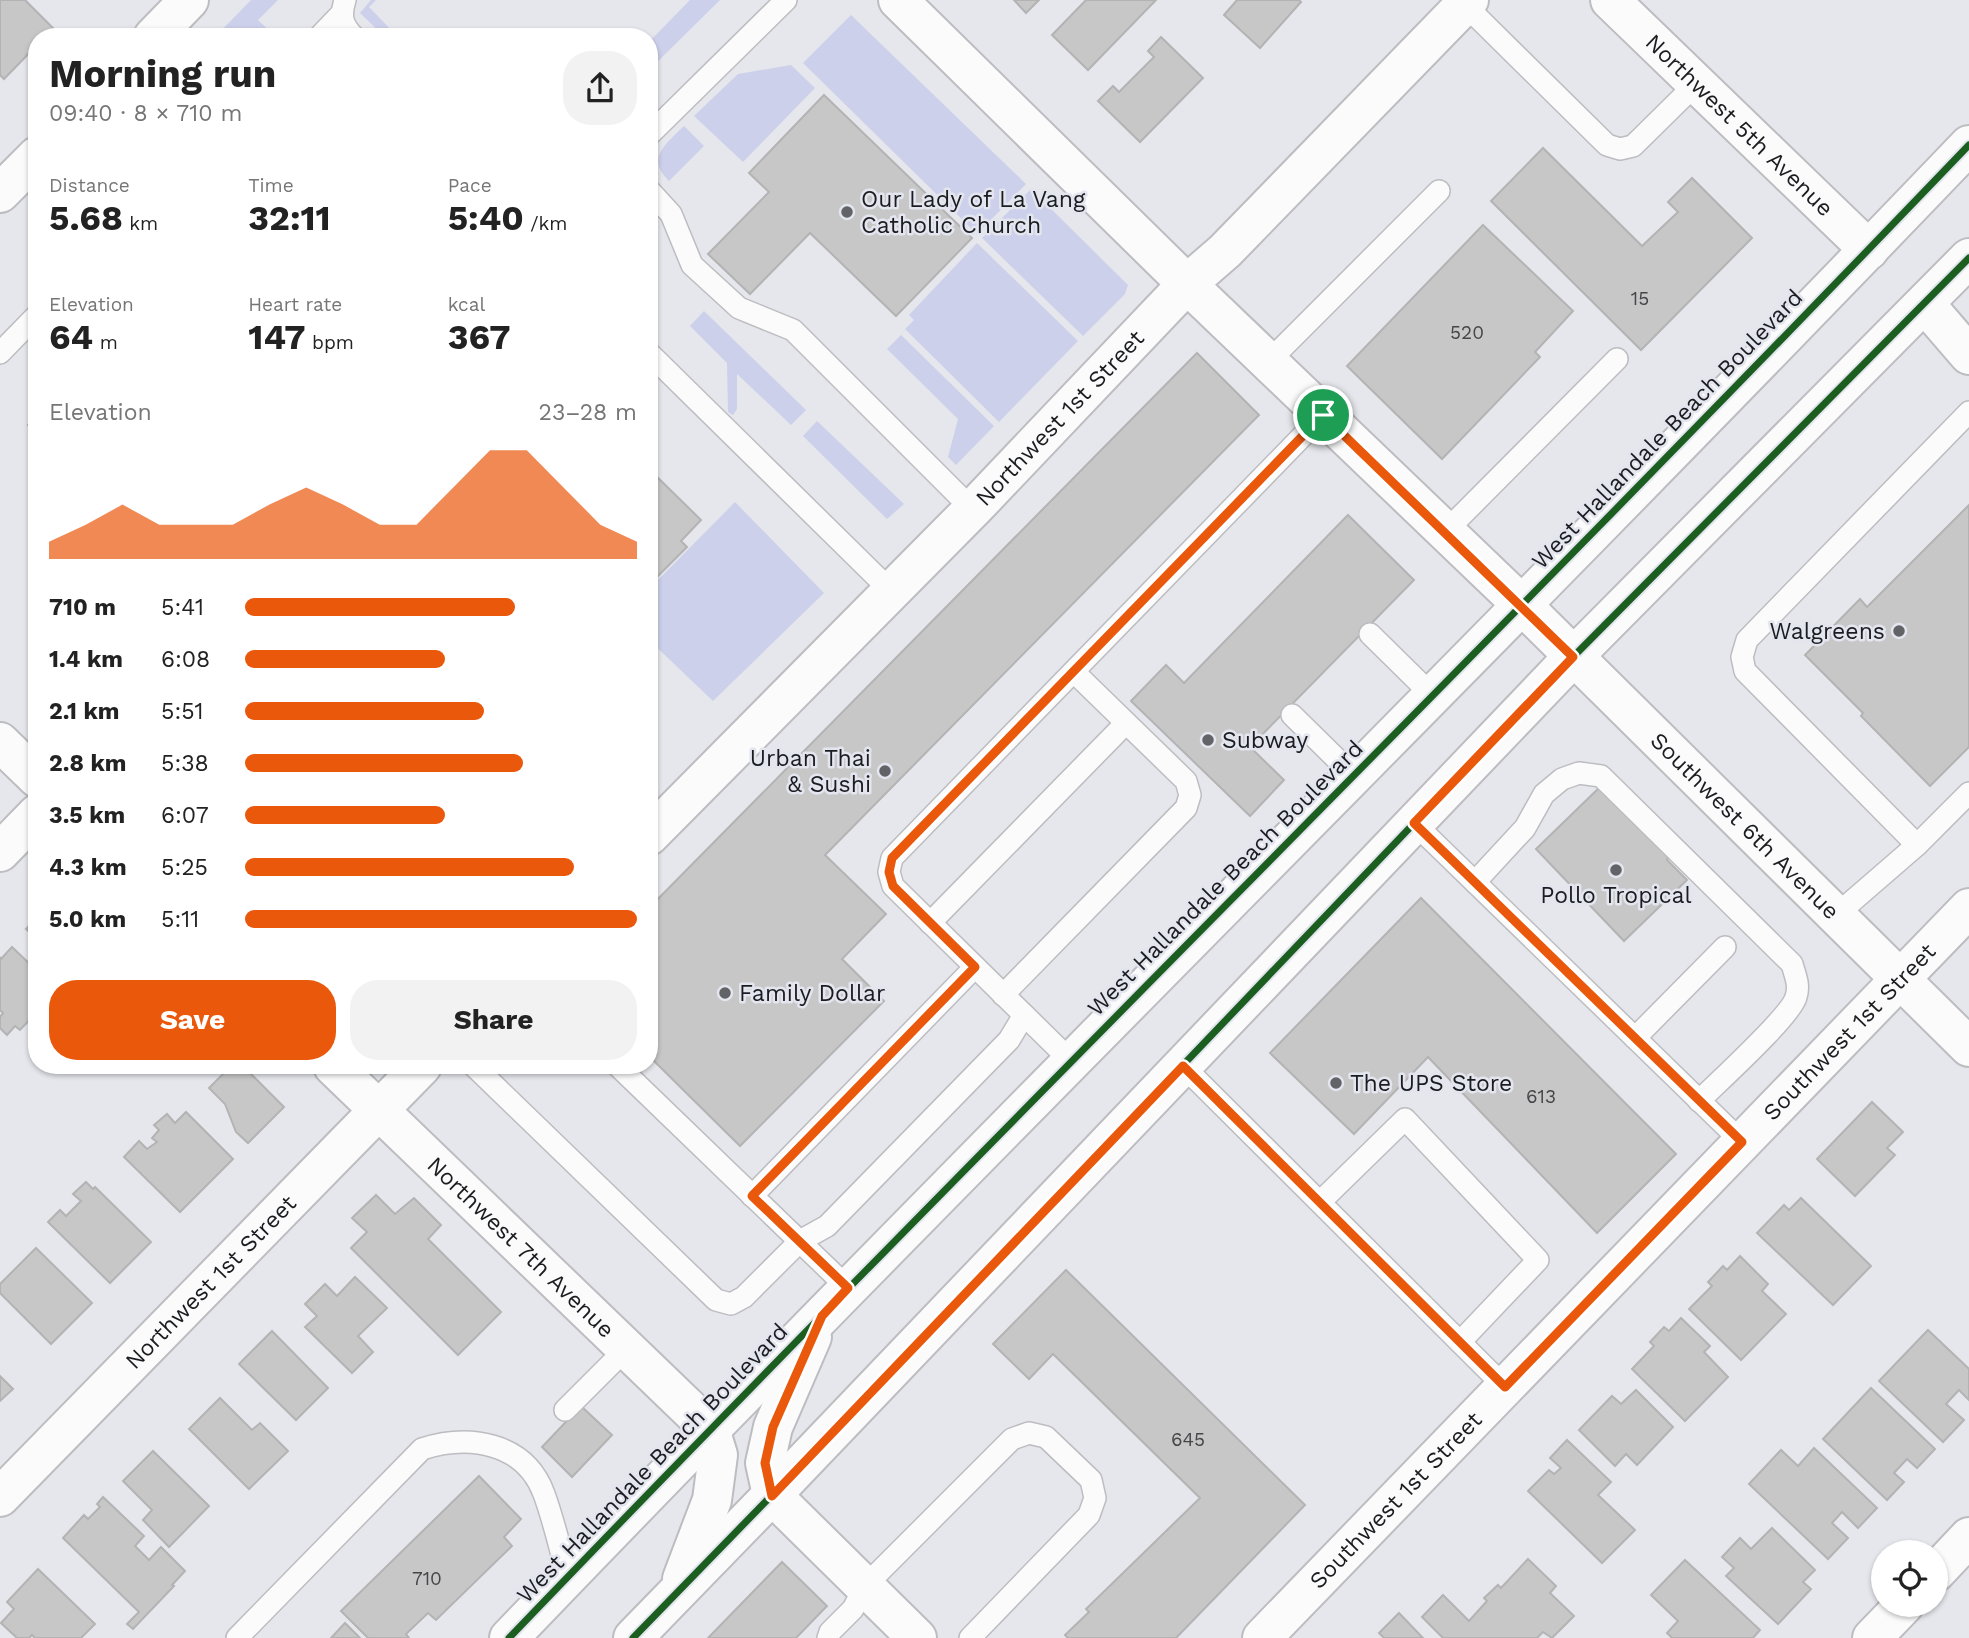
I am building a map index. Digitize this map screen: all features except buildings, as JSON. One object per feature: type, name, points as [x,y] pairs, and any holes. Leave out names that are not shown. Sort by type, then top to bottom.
[{"type":"street","name":"Southwest 6th Avenue","points":[[898,0],[1187,284],[1522,605],[1969,1046]]},
{"type":"street","name":"Northwest 5th Avenue","points":[[1610,0],[1869,250]]},
{"type":"street","name":"Northwest 1st Street","points":[[658,827],[972,509],[1187,284],[1225,251],[1467,3]]},
{"type":"street","name":"West Hallandale Beach Boulevard","points":[[509,1638],[710,1429],[1433,696],[1969,145]]},
{"type":"street","points":[[633,1638],[772,1496],[1573,657],[1969,258]]},
{"type":"street","points":[[1925,304],[1969,355]]},
{"type":"street","points":[[0,742],[28,769]]},
{"type":"street","points":[[0,852],[28,823]]},
{"type":"street","name":"Southwest 1st Street","points":[[1262,1638],[1969,908]]},
{"type":"street","name":"Northwest 7th Avenue","points":[[341,1074],[710,1429]]},
{"type":"street","name":"Northwest 1st Street","points":[[0,1497],[414,1074]]},
{"type":"street","points":[[822,1316],[773,1427],[765,1463],[772,1496],[917,1638]]},
{"type":"street","points":[[677,1594],[712,1500],[718,1455],[710,1429]]},
{"type":"street","points":[[1948,1559],[1969,1537]]},
{"type":"street","points":[[1872,1638],[1892,1617]]},
{"type":"lane","points":[[658,126],[786,0]]},
{"type":"lane","points":[[1467,3],[1607,145],[1620,149],[1633,146],[1697,83]]},
{"type":"lane","points":[[326,28],[343,7]]},
{"type":"lane","points":[[343,7],[346,28]]},
{"type":"lane","points":[[1268,362],[1439,191]]},
{"type":"lane","points":[[658,200],[671,214],[692,265],[739,308],[793,330],[972,509]]},
{"type":"lane","points":[[0,353],[28,324]]},
{"type":"lane","points":[[1445,533],[1617,359]]},
{"type":"lane","points":[[658,362],[891,591]]},
{"type":"lane","points":[[1917,845],[1745,671],[1742,657],[1747,640],[1969,412]]},
{"type":"lane","points":[[1072,1062],[893,886],[889,872],[892,858],[1323,415]]},
{"type":"lane","points":[[1370,634],[1433,696]]},
{"type":"lane","points":[[1003,995],[1186,808],[1190,795],[1186,781],[1074,672]]},
{"type":"lane","points":[[1292,715],[1354,776]]},
{"type":"lane","points":[[930,923],[1126,723]]},
{"type":"lane","points":[[1475,882],[1525,828],[1544,794],[1562,779],[1579,772],[1601,776],[1792,964],[1798,982],[1796,998],[1784,1015],[1699,1101]]},
{"type":"lane","points":[[1835,916],[1917,845],[1969,793]]},
{"type":"lane","points":[[1414,823],[1742,1142]]},
{"type":"lane","points":[[1634,1038],[1725,947]]},
{"type":"lane","points":[[752,1196],[975,967]]},
{"type":"lane","points":[[482,1074],[716,1300],[731,1304],[744,1297],[800,1241],[827,1226],[1009,1040],[1024,1016]]},
{"type":"lane","points":[[1183,1066],[1505,1387]]},
{"type":"lane","points":[[626,1074],[848,1288]]},
{"type":"lane","points":[[1320,1202],[1405,1119],[1538,1259],[1460,1342]]},
{"type":"lane","points":[[565,1410],[626,1349]]},
{"type":"lane","points":[[828,1638],[830,1632],[853,1609],[865,1586],[1012,1439],[1029,1433],[1046,1437],[1091,1480],[1095,1497],[1089,1516],[970,1638]]},
{"type":"lane","points":[[237,1638],[422,1449],[444,1442],[482,1442],[516,1457],[531,1471],[544,1492],[568,1577]]},
{"type":"shaded area","points":[[251,0],[278,0],[258,20],[266,28],[224,28]]},
{"type":"shaded area","points":[[371,0],[376,0],[369,7],[389,28],[376,28],[360,13]]},
{"type":"shaded area","points":[[690,0],[720,0],[658,61],[658,33]]},
{"type":"shaded area","points":[[851,15],[1026,184],[977,234],[803,63]]},
{"type":"shaded area","points":[[791,65],[815,88],[743,162],[694,116],[738,74]]},
{"type":"shaded area","points":[[684,126],[704,146],[669,181],[662,173],[658,158],[665,145]]},
{"type":"shaded area","points":[[1031,189],[1128,285],[1125,294],[1083,336],[982,238]]},
{"type":"shaded area","points":[[977,243],[1078,341],[999,422],[905,329],[914,320],[909,315]]},
{"type":"shaded area","points":[[704,311],[806,410],[791,425],[737,374],[737,409],[733,415],[728,412],[727,363],[690,326]]},
{"type":"shaded area","points":[[901,335],[994,426],[956,465],[948,457],[958,419],[887,349]]},
{"type":"shaded area","points":[[817,421],[904,504],[887,519],[803,436]]},
{"type":"shaded area","points":[[735,502],[824,593],[713,701],[658,649],[658,580]]},
{"type":"cycle path","points":[[509,1638],[1969,145]]},
{"type":"cycle path","points":[[633,1638],[1573,657],[1969,258]]},
{"type":"place","name":"Our Lady of La Vang Catholic Church","points":[[847,212]]},
{"type":"place","name":"Walgreens","points":[[1899,631]]},
{"type":"place","name":"Subway","points":[[1208,740]]},
{"type":"place","name":"Urban Thai & Sushi","points":[[885,771]]},
{"type":"place","name":"Pollo Tropical","points":[[1616,870]]},
{"type":"place","name":"Family Dollar","points":[[725,993]]},
{"type":"place","name":"The UPS Store","points":[[1336,1083]]},
{"type":"route","points":[[1323,415],[1573,657],[1414,823],[1742,1142],[1505,1387],[1183,1066],[772,1496],[765,1463],[773,1427],[822,1316],[848,1288],[752,1196],[975,967],[893,886],[889,872],[892,858],[1323,415]]}]
